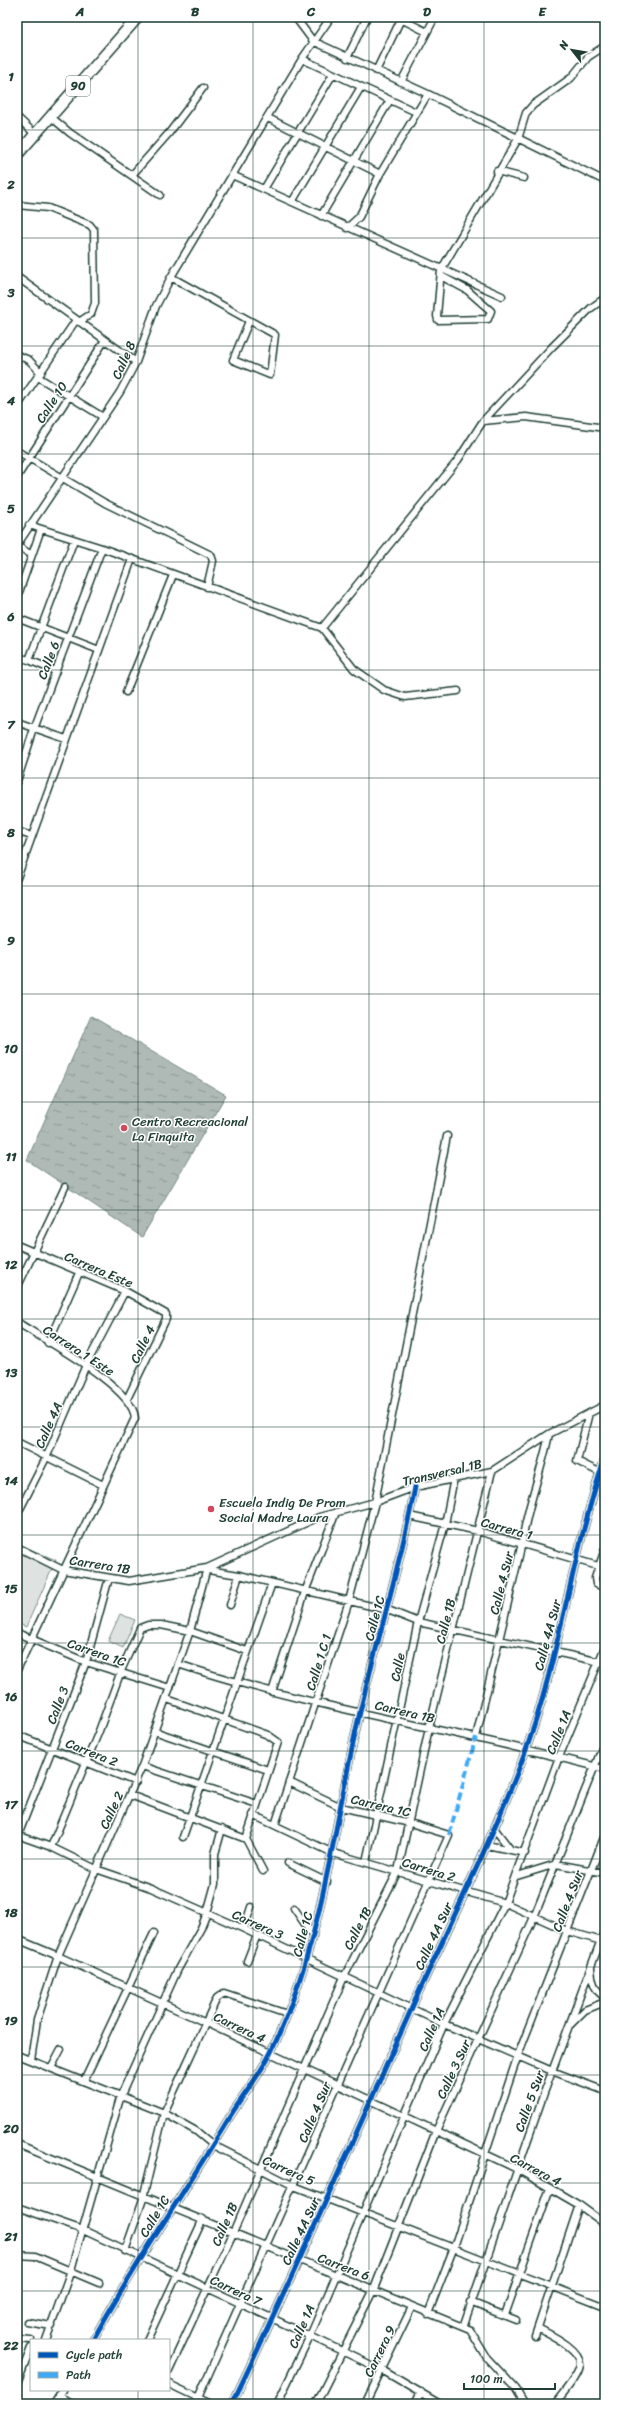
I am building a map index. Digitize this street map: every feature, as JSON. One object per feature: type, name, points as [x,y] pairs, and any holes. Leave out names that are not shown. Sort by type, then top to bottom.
[{"type":"highway","name":"90","points":[[17,154],[35,134],[55,120],[137,17]]},
{"type":"street","points":[[294,17],[313,41],[347,58],[428,94],[605,181]]},
{"type":"street","name":"Calle 8","points":[[17,545],[29,525],[120,392],[136,362],[156,306],[171,277],[313,41],[331,17]]},
{"type":"street","points":[[347,58],[367,17]]},
{"type":"street","points":[[401,82],[435,17]]},
{"type":"street","points":[[376,71],[401,18],[427,32]]},
{"type":"street","points":[[441,273],[467,290],[491,311],[488,319],[438,320],[437,316],[441,273],[498,171],[518,139],[526,113],[533,105],[571,78],[588,57],[605,46]]},
{"type":"street","points":[[302,59],[416,112]]},
{"type":"street","points":[[264,189],[333,74]]},
{"type":"street","points":[[292,202],[361,87]]},
{"type":"street","points":[[132,174],[169,133],[203,88]]},
{"type":"street","points":[[347,228],[359,217],[380,174],[428,94]]},
{"type":"street","points":[[321,216],[390,100]]},
{"type":"street","points":[[17,117],[35,134]]},
{"type":"street","points":[[268,118],[297,134],[380,174]]},
{"type":"street","points":[[55,120],[64,128],[160,195]]},
{"type":"street","points":[[498,171],[524,178]]},
{"type":"street","points":[[232,176],[264,189],[441,273],[502,296]]},
{"type":"street","points":[[17,206],[48,208],[90,225],[94,230],[95,303],[91,314],[77,321],[17,407]]},
{"type":"street","points":[[17,277],[136,362]]},
{"type":"street","points":[[171,277],[249,321],[276,337],[270,375],[233,360],[249,321]]},
{"type":"street","points":[[322,628],[458,460],[483,421],[552,347],[591,308],[605,298]]},
{"type":"street","name":"Calle 10","points":[[17,477],[105,340]]},
{"type":"street","points":[[17,355],[29,360],[39,375],[68,396],[103,417]]},
{"type":"street","points":[[483,421],[526,417],[605,428]]},
{"type":"street","points":[[17,451],[105,503],[211,555],[213,561],[207,587]]},
{"type":"street","points":[[29,525],[102,548],[322,628],[354,669],[384,690],[405,697],[458,691]]},
{"type":"street","points":[[17,598],[41,529]]},
{"type":"street","points":[[29,660],[74,540]]},
{"type":"street","points":[[17,545],[32,555]]},
{"type":"street","name":"Calle 6","points":[[17,781],[55,671],[102,548]]},
{"type":"street","points":[[17,878],[132,559]]},
{"type":"street","points":[[126,692],[173,575]]},
{"type":"street","points":[[17,618],[99,650]]},
{"type":"street","points":[[17,656],[55,671]]},
{"type":"street","points":[[17,722],[66,739]]},
{"type":"street","points":[[17,831],[31,836]]},
{"type":"street","name":"Calle 1 C 1","points":[[275,1825],[317,1702],[348,1601],[375,1502],[447,1136]]},
{"type":"street","points":[[17,1288],[64,1187]]},
{"type":"street","name":"Carrera Este","points":[[17,1245],[79,1273],[125,1291],[164,1312],[166,1319]]},
{"type":"street","points":[[48,1343],[79,1273]]},
{"type":"street","name":"Calle 4A","points":[[17,1515],[47,1456],[86,1365],[125,1291]]},
{"type":"street","name":"Calle 4","points":[[127,1399],[166,1319]]},
{"type":"street","name":"Carrera 1 Este","points":[[17,1322],[48,1343],[86,1365],[112,1384],[127,1399],[135,1415],[134,1422],[104,1485]]},
{"type":"street","name":"Transversal 1B","points":[[208,1569],[319,1517],[375,1502],[414,1486],[492,1472],[549,1434],[605,1405]]},
{"type":"street","points":[[589,1413],[577,1461],[602,1474]]},
{"type":"street","name":"Calle 4 Sur","points":[[476,1737],[498,1639],[522,1543],[526,1516],[544,1459],[549,1434]]},
{"type":"street","points":[[17,1442],[104,1485],[17,1670]]},
{"type":"street","name":"Calle 4A Sur","points":[[232,2404],[372,2102],[412,2008],[487,1845],[526,1748],[555,1653],[578,1558],[602,1474],[605,1458]]},
{"type":"street","name":"Calle 1B","points":[[170,2369],[234,2231],[344,1977],[398,1871],[410,1823],[429,1728],[492,1472]]},
{"type":"street","name":"Calle","points":[[366,1862],[418,1622],[445,1524],[454,1478]]},
{"type":"street","name":"Calle 1C","points":[[93,2339],[172,2206],[213,2145],[270,2054],[308,1959],[327,1882],[360,1712],[388,1610],[409,1516],[414,1486]]},
{"type":"street","points":[[272,1692],[305,1592],[336,1512]]},
{"type":"street","name":"Carrera 1","points":[[409,1516],[478,1531],[578,1558],[598,1566]]},
{"type":"street","name":"Carrera 1B","points":[[17,1547],[63,1570],[118,1580],[130,1581],[208,1569],[239,1575],[305,1592],[388,1610],[418,1622],[602,1662]]},
{"type":"street","points":[[605,1549],[595,1578],[596,1584],[605,1588]]},
{"type":"street","name":"Calle 2","points":[[29,2059],[37,2020],[58,1956],[136,1782],[190,1631],[208,1569]]},
{"type":"street","points":[[230,1605],[239,1575]]},
{"type":"street","name":"Calle 3","points":[[17,1836],[52,1748],[89,1663],[109,1578]]},
{"type":"street","points":[[183,1837],[272,1583]]},
{"type":"street","points":[[50,1847],[121,1671],[138,1633],[144,1626],[161,1625],[190,1631],[247,1651]]},
{"type":"street","name":"Carrera 1C","points":[[17,1633],[89,1663],[121,1671],[170,1688]]},
{"type":"street","name":"Calle 1A","points":[[277,2404],[310,2336],[335,2274],[444,2024],[517,1876],[559,1757],[602,1662],[605,1647]]},
{"type":"street","name":"Carrera 1B","points":[[178,1664],[236,1683],[272,1692],[360,1712],[396,1722],[526,1748],[605,1770]]},
{"type":"street","points":[[166,1699],[224,1718],[272,1736],[276,1740],[278,1744],[268,1770],[246,1840]]},
{"type":"street","points":[[154,1731],[268,1770]]},
{"type":"street","name":"Carrera 2","points":[[17,1735],[136,1782]]},
{"type":"street","name":"Calle 3 Sur","points":[[316,2404],[344,2352],[374,2289],[436,2131],[480,2038],[534,1917],[596,1767],[605,1741]]},
{"type":"street","points":[[142,1766],[257,1804]]},
{"type":"street","name":"Carrera 1C","points":[[289,1782],[341,1807],[410,1823],[449,1835]]},
{"type":"street","points":[[130,1795],[222,1829],[246,1840],[263,1871]]},
{"type":"street","name":"Carrera 2","points":[[253,1815],[333,1853],[505,1903],[567,1931],[603,1941]]},
{"type":"street","points":[[494,1828],[510,1849]]},
{"type":"street","points":[[46,2339],[71,2270],[121,2095],[162,2003],[201,1928],[207,1913],[215,1884],[215,1854],[222,1829]]},
{"type":"street","name":"Calle 4 Sur","points":[[198,2398],[265,2245],[294,2186],[449,1835]]},
{"type":"street","name":"Calle 4 Sur","points":[[428,2314],[454,2246],[518,2055],[605,1835]]},
{"type":"street","name":"Carrera 3","points":[[17,1836],[50,1847],[96,1869],[151,1888],[257,1935],[444,2024],[480,2038],[552,2071],[605,2091]]},
{"type":"street","points":[[487,1845],[524,1853]]},
{"type":"street","points":[[288,1864],[327,1882]]},
{"type":"street","points":[[517,1876],[556,1864],[591,1868],[605,1873]]},
{"type":"street","points":[[244,1929],[251,1907]]},
{"type":"street","points":[[294,1908],[313,1936]]},
{"type":"street","name":"Calle 5 Sur","points":[[463,2327],[470,2302],[487,2260],[517,2169],[567,2028],[590,1966],[603,1941],[605,1929]]},
{"type":"street","points":[[84,2081],[154,1933]]},
{"type":"street","points":[[247,1961],[257,1935]]},
{"type":"street","name":"Carrera 4","points":[[17,1939],[204,2022],[337,2087],[405,2115],[485,2155],[517,2169],[579,2205],[605,2224]]},
{"type":"street","points":[[590,1966],[592,1981],[598,1993],[605,1997]]},
{"type":"street","points":[[125,2250],[144,2196],[164,2114],[204,2022],[217,1998],[224,1993],[287,2014]]},
{"type":"street","points":[[567,2028],[585,2010],[605,2002]]},
{"type":"street","points":[[51,2068],[61,2049]]},
{"type":"street","name":"Carrera 5","points":[[17,2055],[121,2095],[164,2114],[196,2131],[213,2145],[294,2186],[454,2246],[605,2307]]},
{"type":"street","name":"Carrera 6","points":[[17,2144],[35,2150],[98,2178],[234,2231],[298,2260],[374,2289],[428,2314],[463,2327]]},
{"type":"street","points":[[505,2315],[550,2188]]},
{"type":"street","points":[[535,2336],[579,2205]]},
{"type":"street","name":"Carrera 7","points":[[17,2207],[83,2230],[178,2276],[382,2370],[440,2404]]},
{"type":"street","points":[[147,2339],[178,2276],[203,2219]]},
{"type":"street","points":[[17,2255],[35,2256],[99,2283]]},
{"type":"street","points":[[470,2302],[516,2320]]},
{"type":"street","name":"Carrera 9","points":[[365,2404],[412,2307]]},
{"type":"street","points":[[27,2322],[52,2326]]},
{"type":"street","points":[[463,2327],[474,2334],[487,2358],[516,2389],[525,2404]]},
{"type":"street","points":[[538,2328],[561,2341],[571,2349],[579,2360],[580,2365],[577,2373],[556,2402],[563,2404]]},
{"type":"street","points":[[17,2339],[30,2340]]},
{"type":"street","points":[[17,2384],[30,2351]]},
{"type":"street","points":[[170,2384],[211,2404]]},
{"type":"street","points":[[415,2404],[421,2392]]},
{"type":"street","points":[[54,2404],[61,2393],[73,2404]]},
{"type":"street","points":[[602,2404],[605,2400]]},
{"type":"shaded area","points":[[17,1544],[56,1560],[26,1627],[17,1623]]},
{"type":"shaded area","points":[[120,1614],[135,1620],[123,1648],[108,1641]]},
{"type":"water","name":"Centro Recreacional La Finquita","points":[[91,1016],[226,1095],[142,1237],[27,1160]]},
{"type":"marked path","points":[[449,1835],[476,1737]]},
{"type":"cycle path","points":[[232,2404],[303,2251],[488,1842],[514,1781],[538,1714],[574,1567],[605,1458]]},
{"type":"cycle path","points":[[94,2339],[141,2258],[231,2114],[261,2070],[271,2052],[289,2011],[315,1927],[360,1712],[396,1572],[415,1487]]},
{"type":"place","name":"Centro Recreacional La Finquita","points":[[124,1128]]},
{"type":"place","name":"Escuela Indig De Prom Social Madre Laura","points":[[211,1509]]}]
